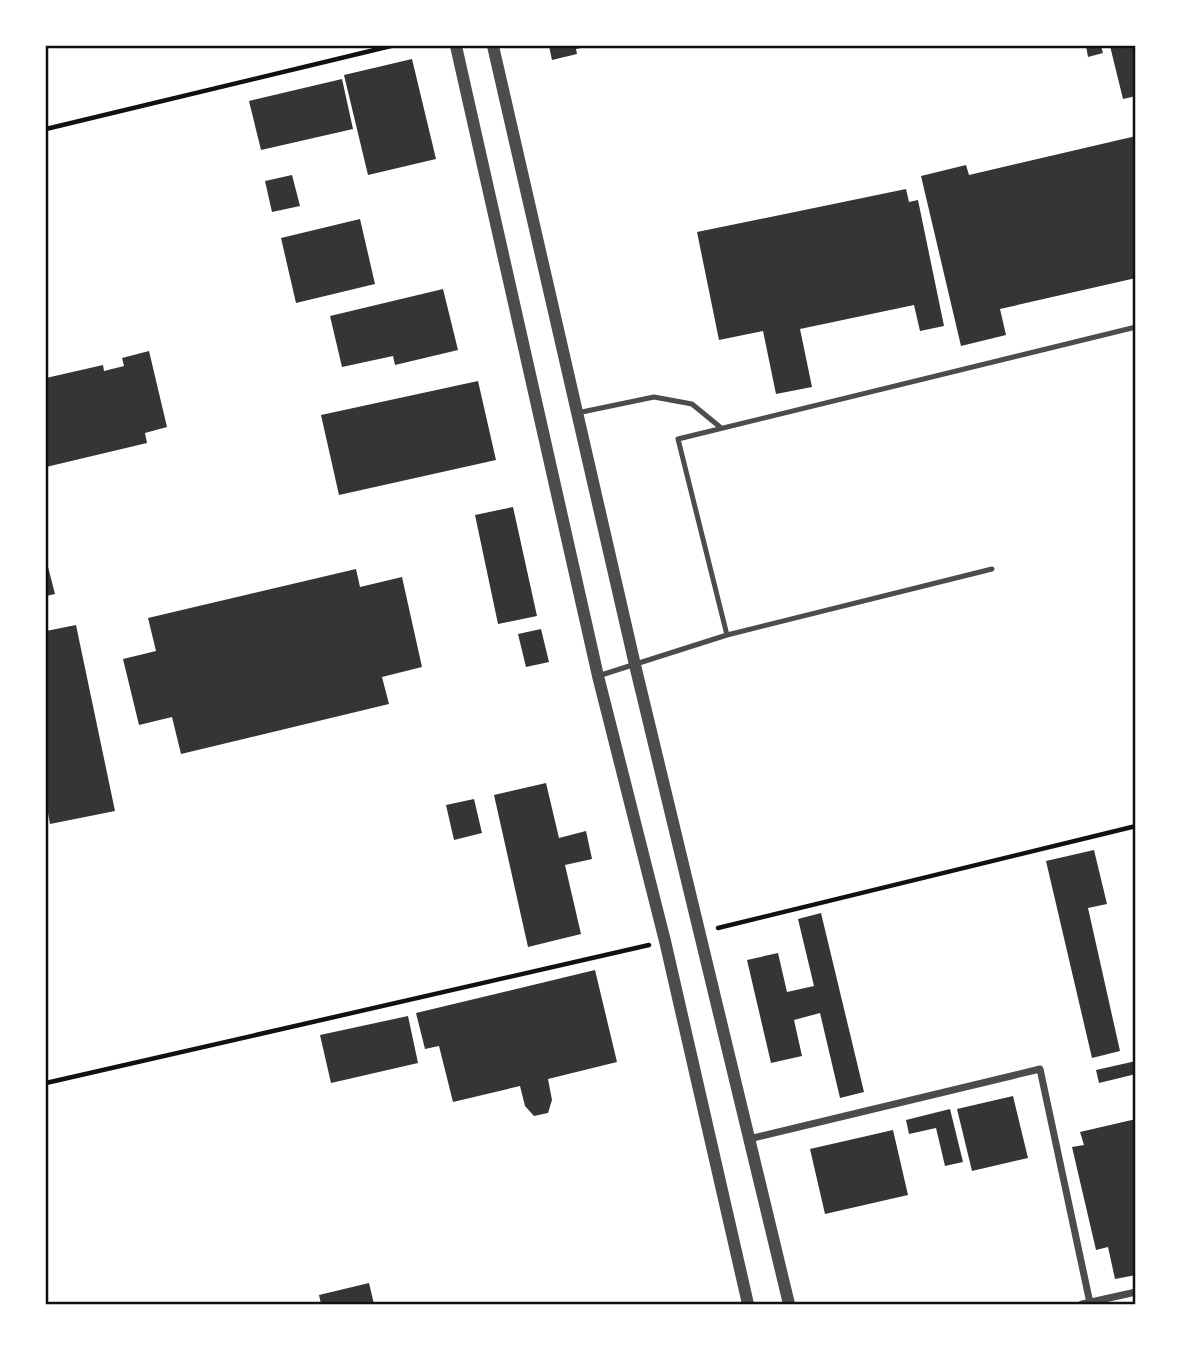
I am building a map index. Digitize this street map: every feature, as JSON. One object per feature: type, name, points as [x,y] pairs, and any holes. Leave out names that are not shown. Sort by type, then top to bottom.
[{"type":"street","points":[[456,46],[598,676],[665,941],[748,1304]]},
{"type":"street","points":[[493,46],[635,664],[789,1304]]},
{"type":"street","points":[[749,1139],[1040,1069],[1086,1303],[1136,1292]]},
{"type":"lane","points":[[727,635],[678,439],[1136,327]]},
{"type":"lane","points":[[577,413],[654,397],[692,404],[720,427]]},
{"type":"lane","points":[[598,676],[727,635],[992,569]]},
{"type":"path","points":[[46,129],[391,46]]},
{"type":"path","points":[[700,933],[1136,826]]},
{"type":"path","points":[[46,1083],[665,941]]},
{"type":"building","points":[[549,46],[586,47],[576,49],[577,54],[552,60]]},
{"type":"building","points":[[1086,46],[1101,46],[1103,53],[1088,57]]},
{"type":"building","points":[[1110,46],[1136,46],[1136,96],[1123,99]]},
{"type":"building","points":[[412,59],[436,159],[368,175],[344,75]]},
{"type":"building","points":[[342,79],[353,129],[261,150],[249,101]]},
{"type":"building","points":[[1136,136],[1136,278],[1000,309],[1006,335],[961,346],[921,176],[966,165],[969,175]]},
{"type":"building","points":[[292,175],[300,206],[272,212],[265,181]]},
{"type":"building","points":[[906,189],[909,202],[918,200],[944,326],[920,331],[914,305],[800,329],[812,387],[776,394],[763,331],[719,340],[697,232]]},
{"type":"building","points":[[360,219],[375,284],[296,303],[281,238]]},
{"type":"building","points":[[443,289],[458,350],[395,365],[393,356],[342,367],[330,316]]},
{"type":"building","points":[[149,351],[167,427],[145,433],[147,443],[46,467],[46,378],[103,365],[104,371],[124,366],[122,358]]},
{"type":"building","points":[[478,381],[496,460],[339,495],[321,415]]},
{"type":"building","points":[[513,507],[537,616],[498,624],[475,515]]},
{"type":"building","points":[[46,559],[55,594],[46,596]]},
{"type":"building","points":[[356,569],[360,587],[402,577],[422,667],[382,677],[389,704],[181,754],[172,717],[139,725],[123,659],[156,651],[148,618]]},
{"type":"building","points":[[76,625],[115,811],[50,824],[46,802],[46,631]]},
{"type":"building","points":[[541,629],[549,662],[526,667],[518,634]]},
{"type":"building","points":[[546,783],[559,838],[586,831],[592,859],[565,865],[581,934],[528,947],[494,795]]},
{"type":"building","points":[[474,799],[482,833],[454,840],[446,805]]},
{"type":"building","points":[[1094,850],[1107,904],[1088,908],[1120,1051],[1092,1058],[1046,861]]},
{"type":"building","points":[[821,913],[864,1092],[840,1098],[820,1013],[794,1020],[802,1056],[771,1063],[747,960],[778,953],[787,992],[814,986],[798,919]]},
{"type":"building","points":[[595,970],[617,1062],[548,1079],[552,1100],[548,1113],[534,1116],[525,1106],[520,1086],[453,1102],[439,1046],[425,1049],[416,1013]]},
{"type":"building","points":[[408,1016],[418,1063],[331,1083],[320,1035]]},
{"type":"building","points":[[1136,1061],[1136,1074],[1099,1083],[1096,1070]]},
{"type":"building","points":[[1013,1096],[1028,1158],[972,1171],[957,1109]]},
{"type":"building","points":[[950,1109],[963,1162],[945,1166],[936,1128],[909,1134],[906,1120]]},
{"type":"building","points":[[1136,1119],[1136,1275],[1115,1279],[1108,1247],[1096,1250],[1072,1147],[1084,1145],[1080,1132]]},
{"type":"building","points":[[893,1130],[908,1195],[825,1214],[810,1149]]},
{"type":"building","points":[[369,1283],[374,1304],[321,1304],[319,1295]]}]
